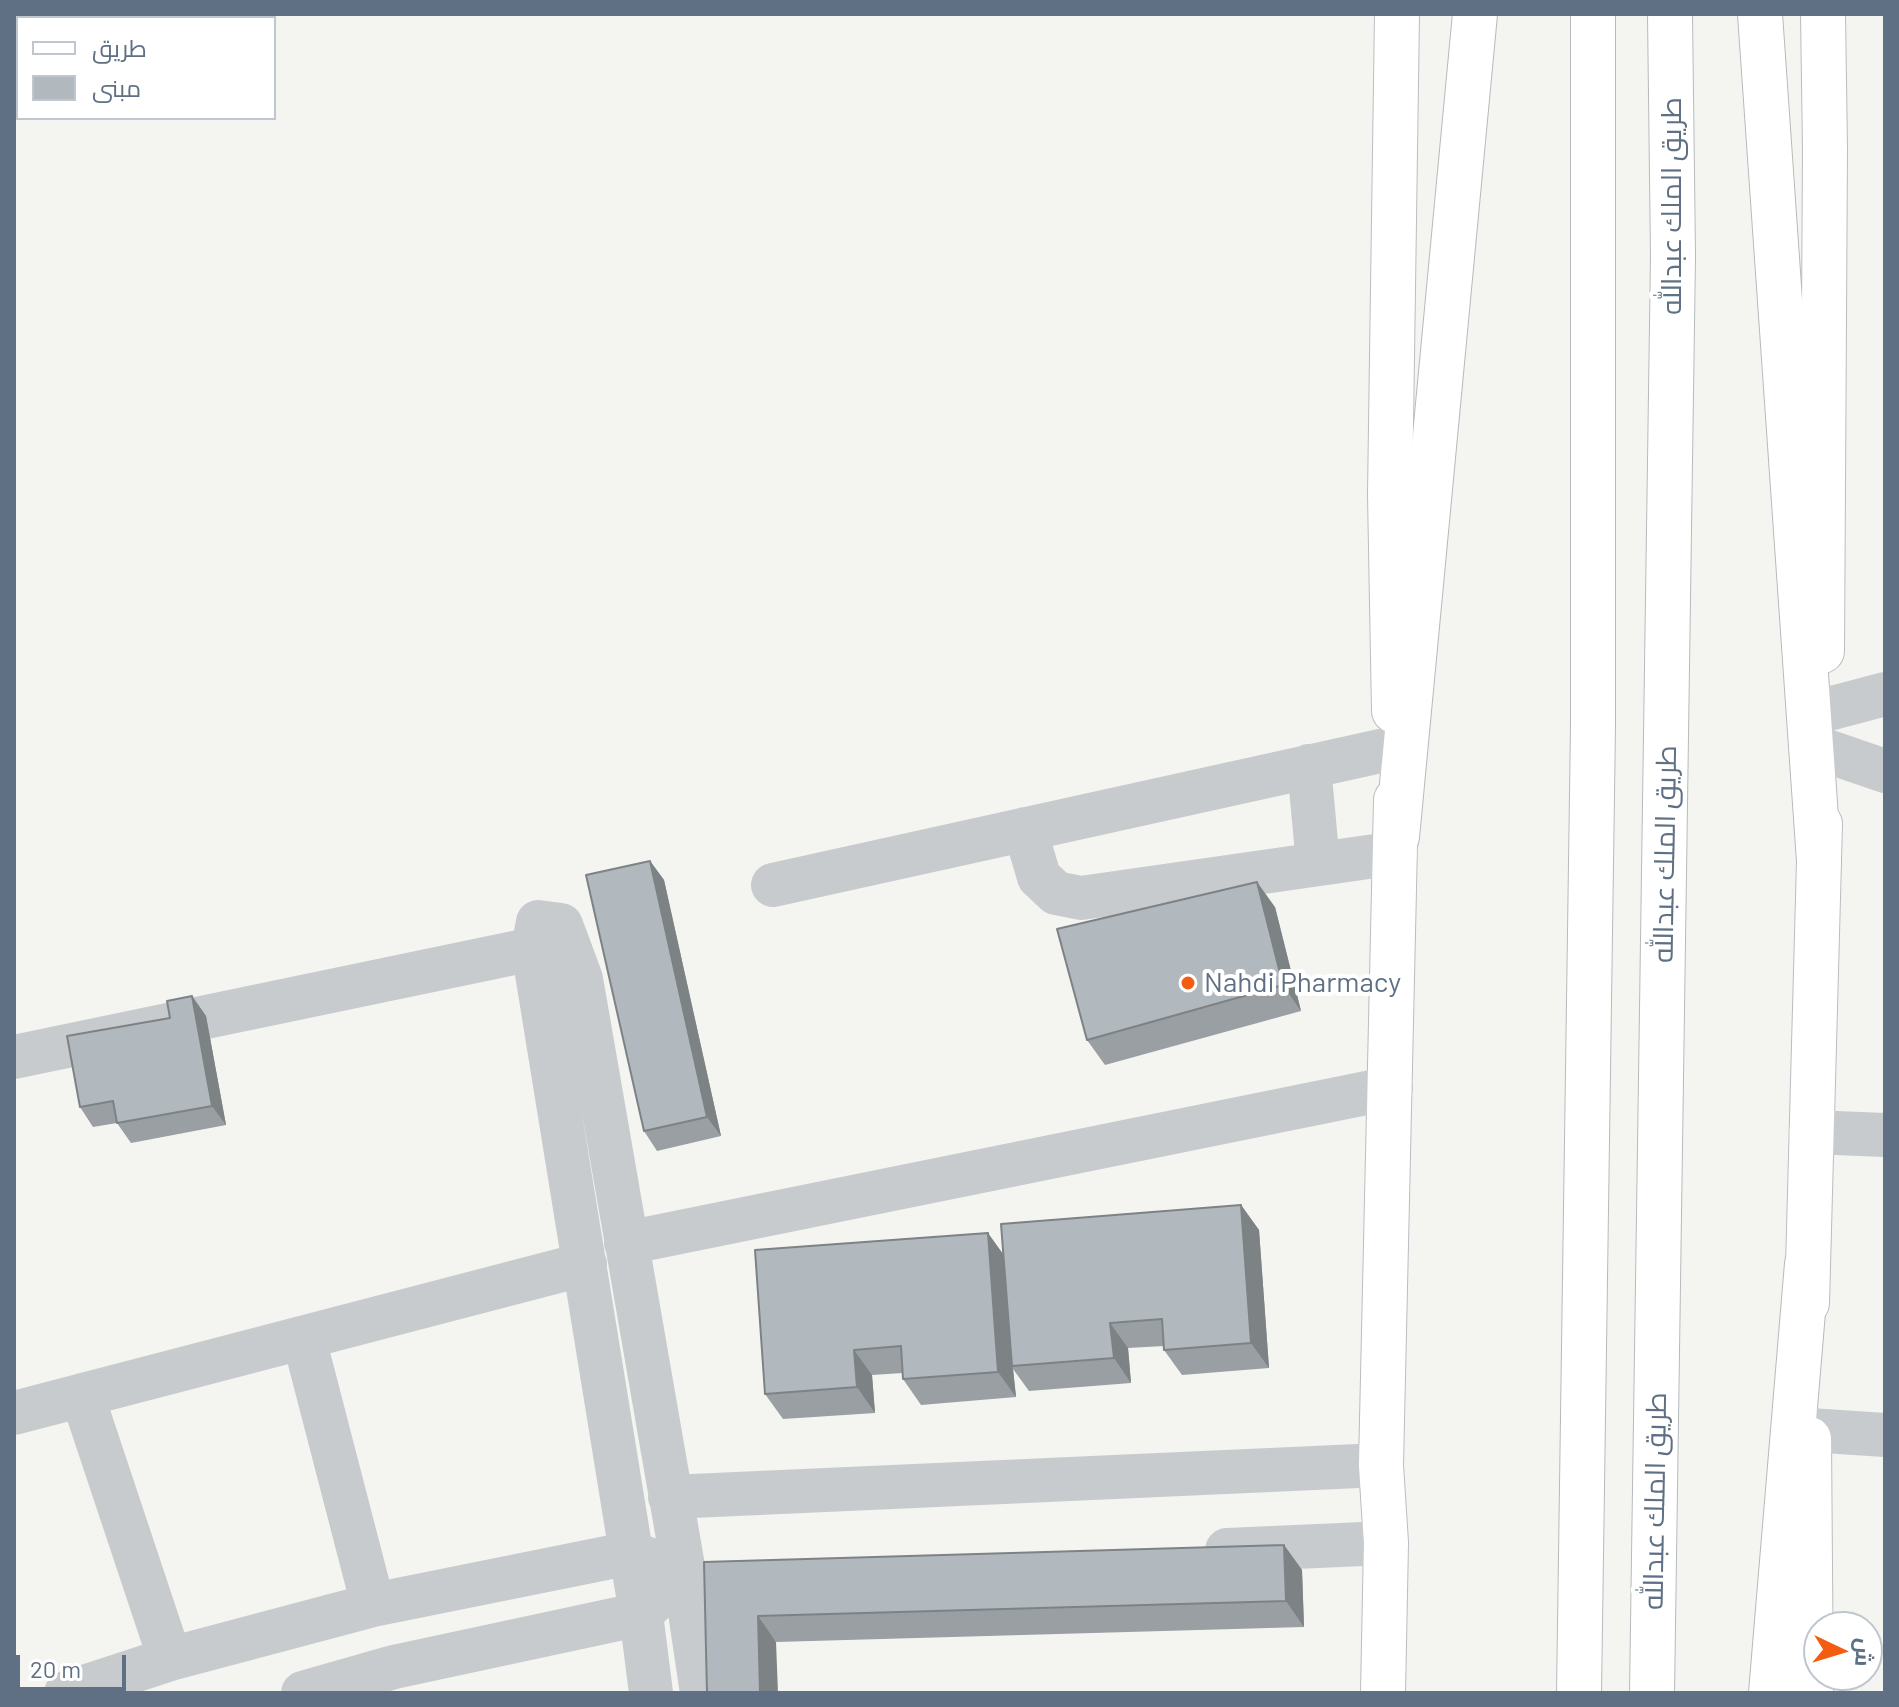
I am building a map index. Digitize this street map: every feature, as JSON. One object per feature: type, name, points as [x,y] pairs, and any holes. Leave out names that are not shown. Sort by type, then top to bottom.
[{"type":"main road","points":[[1383,1693],[1386,1543],[1381,1465],[1396,845],[1390,494],[1396,14]]},
{"type":"main road","points":[[1396,845],[1475,14]]},
{"type":"main road","points":[[1579,1693],[1593,725],[1593,14]]},
{"type":"main road","name":"طريق الملك عبدالله","points":[[1652,1693],[1673,256],[1670,14]]},
{"type":"main road","points":[[1760,14],[1819,861]]},
{"type":"main road","points":[[1811,1693],[1807,1264],[1821,730],[1825,165],[1823,14]]},
{"type":"main road","points":[[1771,1693],[1807,1264]]},
{"type":"street","points":[[1885,694],[1821,730],[1885,771]]},
{"type":"street","points":[[773,885],[1394,748]]},
{"type":"street","points":[[1309,766],[1318,864]]},
{"type":"street","points":[[1025,829],[1039,877],[1056,893],[1081,898],[1318,864],[1396,845]]},
{"type":"street","points":[[651,1693],[641,1614],[533,949],[538,922],[561,925],[581,979],[670,1497],[700,1571],[702,1693]]},
{"type":"street","points":[[14,1057],[533,949]]},
{"type":"street","points":[[626,1243],[1391,1088]]},
{"type":"street","points":[[1811,1132],[1885,1135]]},
{"type":"street","points":[[14,1413],[585,1264]]},
{"type":"street","points":[[304,1339],[373,1605]]},
{"type":"street","points":[[82,1395],[170,1659]]},
{"type":"street","points":[[1809,1430],[1885,1435]]},
{"type":"street","points":[[670,1497],[1381,1465]]},
{"type":"street","points":[[1195,1551],[1386,1543]]},
{"type":"street","points":[[66,1693],[170,1659],[373,1605],[631,1553],[700,1571]]},
{"type":"street","points":[[303,1693],[394,1667],[641,1614],[700,1571]]},
{"type":"building","points":[[650,861],[707,1117],[644,1131],[586,875]]},
{"type":"building","name":"Nahdi Pharmacy","points":[[1257,882],[1283,985],[1087,1040],[1057,929]]},
{"type":"building","points":[[192,996],[212,1106],[117,1123],[113,1101],[80,1107],[67,1036],[170,1018],[167,1001]]},
{"type":"building","points":[[1241,1205],[1251,1343],[1164,1350],[1162,1319],[1110,1323],[1114,1358],[1012,1366],[1001,1224]]},
{"type":"building","points":[[988,1233],[998,1372],[903,1379],[901,1346],[854,1350],[857,1387],[765,1394],[755,1250]]},
{"type":"building","points":[[1284,1545],[1286,1601],[758,1616],[760,1693],[707,1693],[704,1562]]},
{"type":"place","name":"Nahdi Pharmacy","points":[[1188,983]]}]
